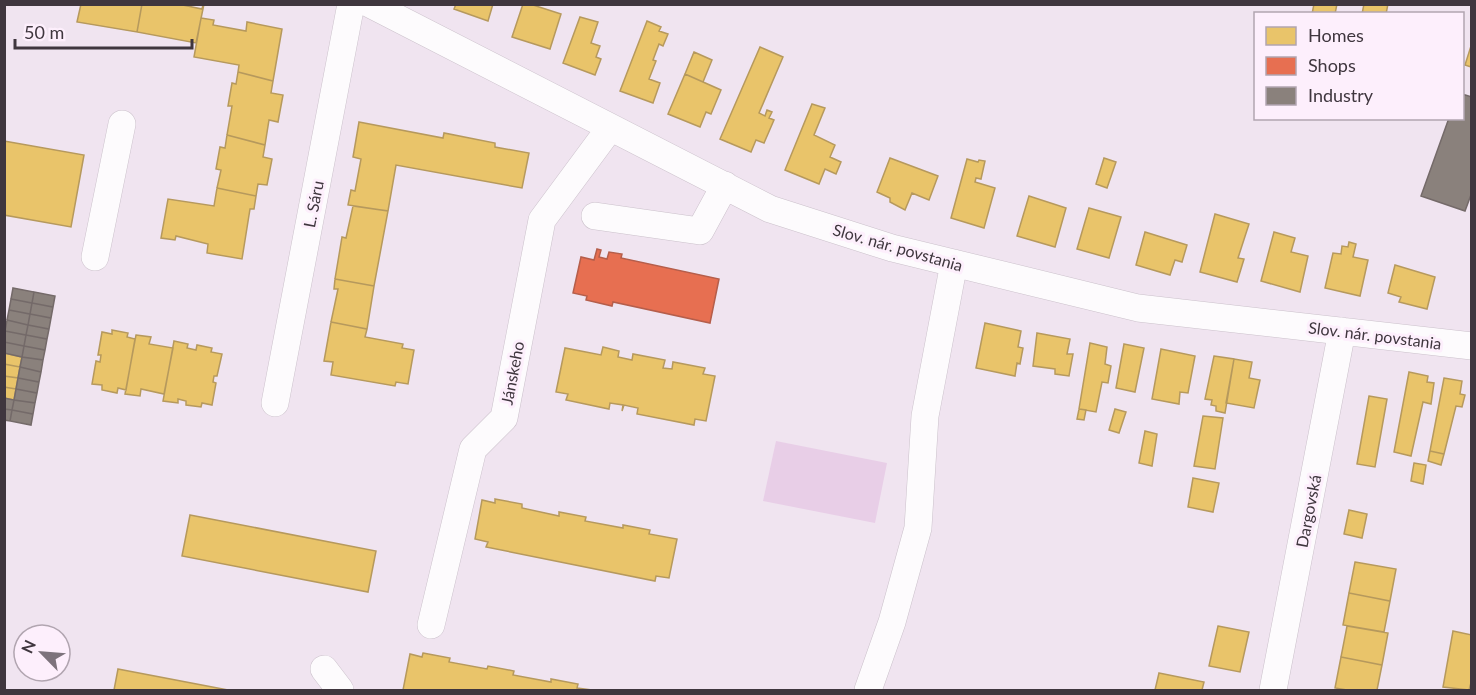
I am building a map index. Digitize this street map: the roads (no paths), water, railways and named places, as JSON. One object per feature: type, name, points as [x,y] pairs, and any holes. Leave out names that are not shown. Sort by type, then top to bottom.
[{"type":"street","name":"L. Sáru","points":[[275,403],[351,4]]},
{"type":"street","name":"Slov. nár. povstania","points":[[370,4],[770,209],[892,248],[1138,308],[1472,346]]},
{"type":"street","points":[[95,257],[122,124]]},
{"type":"street","name":"Jánskeho","points":[[431,625],[472,449],[504,418],[542,220],[610,128]]},
{"type":"street","points":[[595,216],[700,231],[725,185]]},
{"type":"street","points":[[868,690],[892,622],[918,528],[925,416],[954,263]]},
{"type":"street","name":"Dargovská","points":[[1273,690],[1342,332]]},
{"type":"street","points":[[324,669],[340,690]]}]
